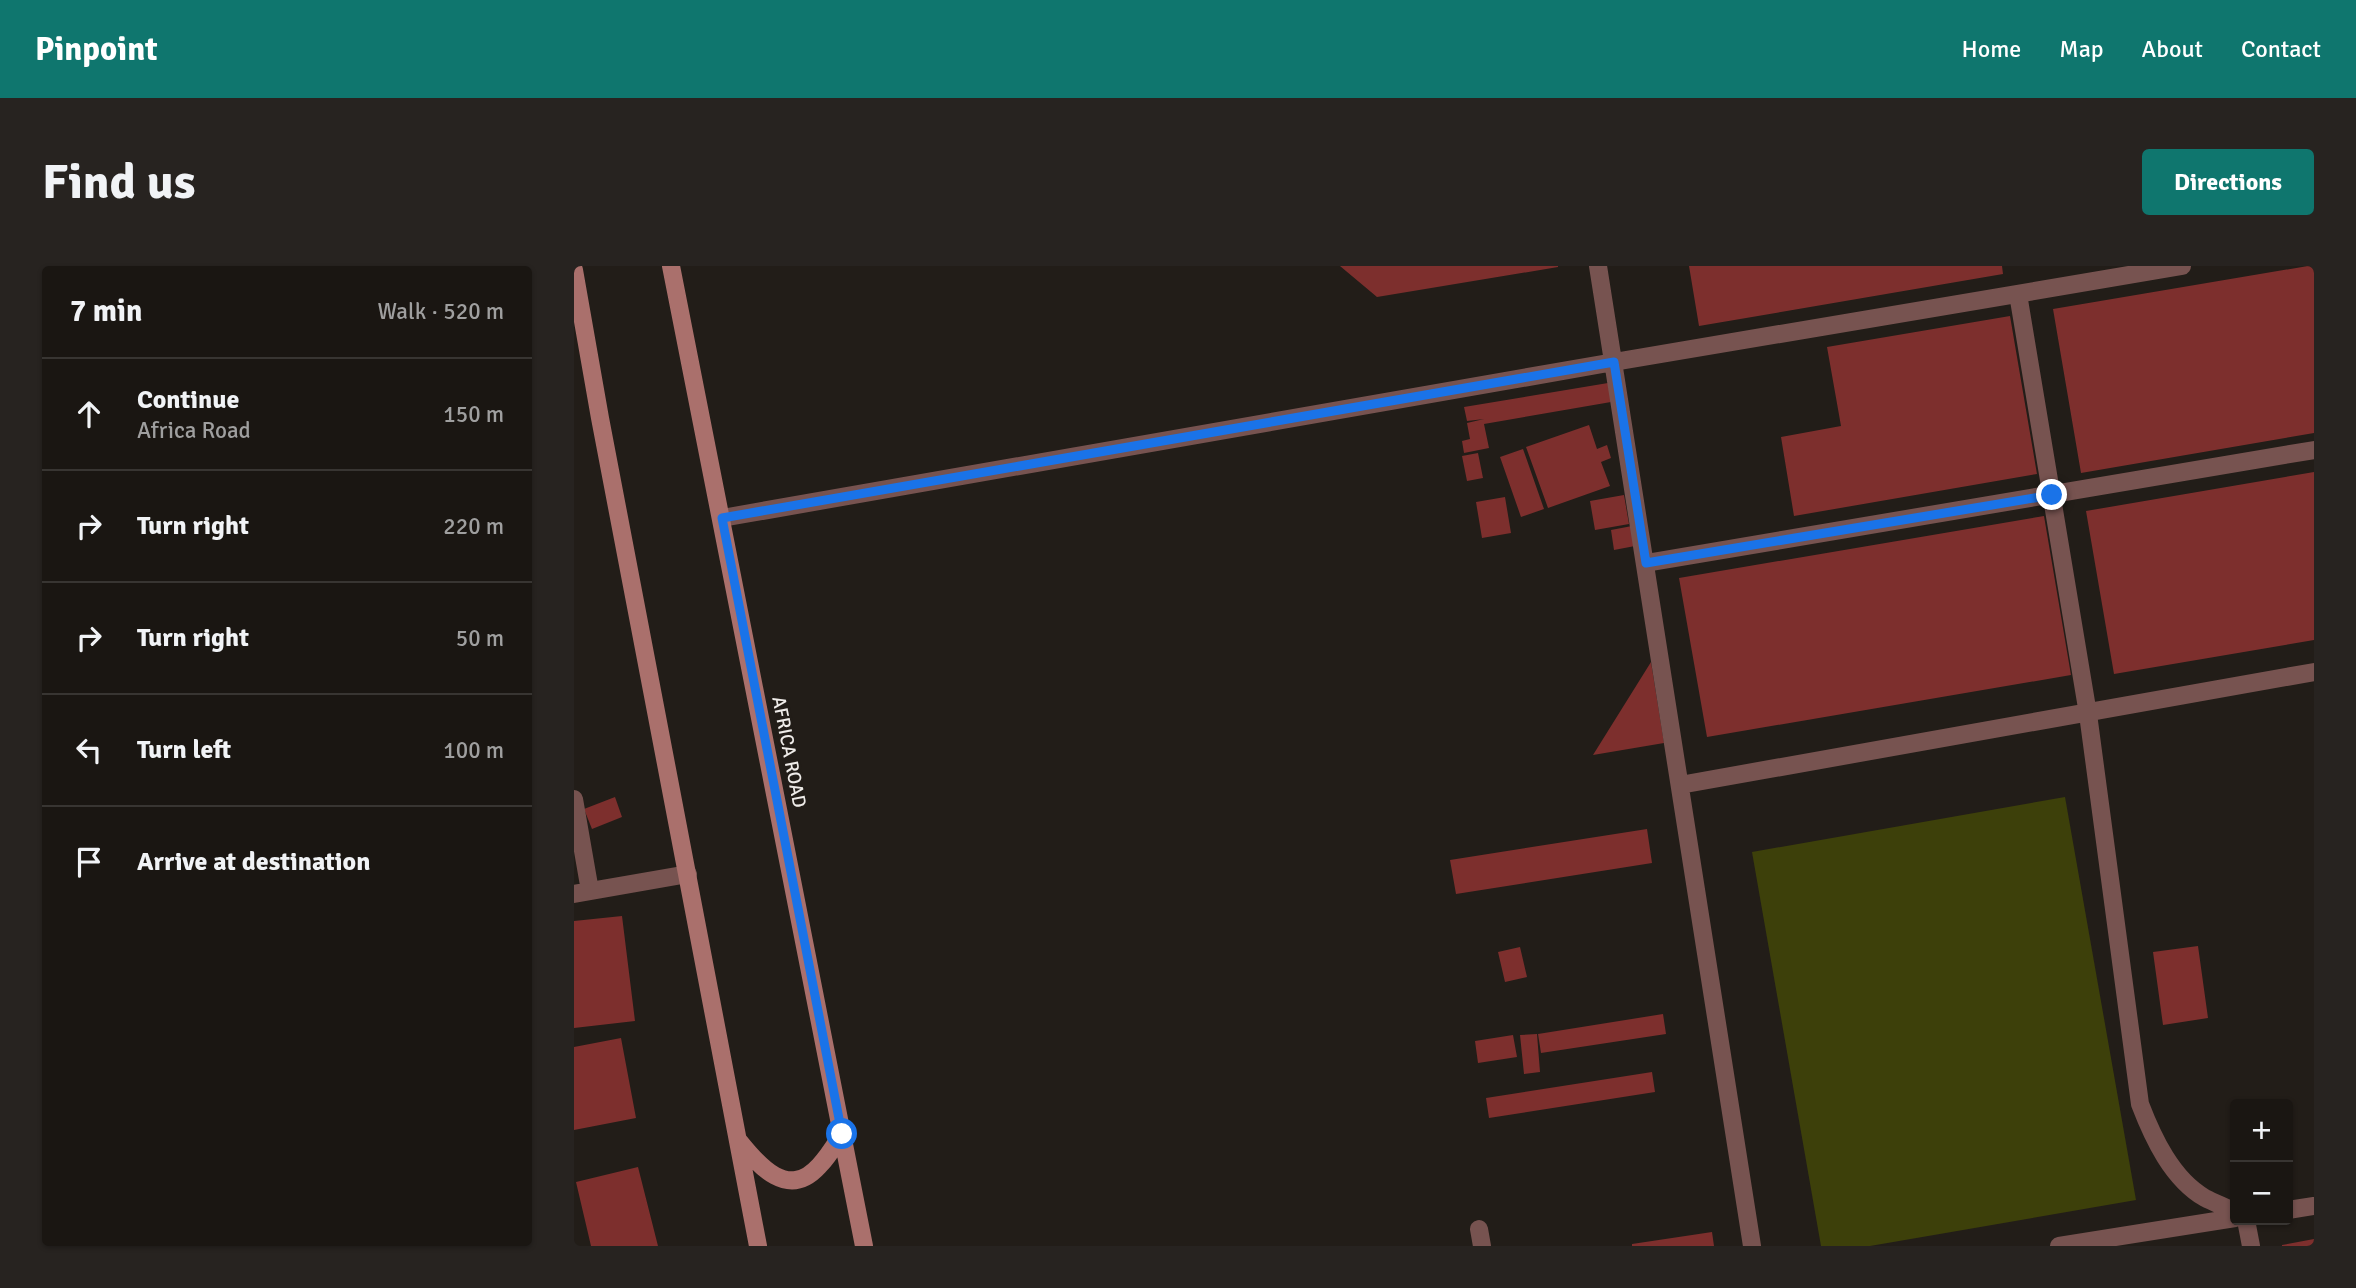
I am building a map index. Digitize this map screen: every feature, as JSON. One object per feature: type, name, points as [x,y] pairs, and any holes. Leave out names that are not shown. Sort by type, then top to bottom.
[{"type":"street","name":"AFRICA ROAD","points":[[671,266],[864,1246]]},
{"type":"street","points":[[1598,266],[1752,1246]]},
{"type":"street","points":[[722,518],[2182,266]]},
{"type":"street","points":[[574,270],[758,1246]]},
{"type":"street","points":[[2018,294],[2088,713],[2140,1104],[2153,1138],[2182,1179],[2203,1197],[2230,1210]]},
{"type":"street","points":[[1646,563],[2314,450]]},
{"type":"street","points":[[1680,785],[2314,672]]},
{"type":"street","points":[[574,799],[582,893],[688,874]]},
{"type":"street","points":[[737,1138],[761,1167],[782,1180],[810,1174],[820,1166],[842,1134]]},
{"type":"street","points":[[2293,1209],[2314,1206]]},
{"type":"street","points":[[2059,1246],[2230,1219]]},
{"type":"street","points":[[2247,1225],[2251,1246]]},
{"type":"shaded area","points":[[2065,797],[2136,1200],[1870,1246],[1821,1246],[1752,852]]},
{"type":"building","points":[[1340,266],[1558,266],[1558,267],[1377,297]]},
{"type":"building","points":[[1689,266],[2002,266],[2003,274],[1699,326]]},
{"type":"building","points":[[2314,266],[2314,433],[2081,473],[2053,309]]},
{"type":"building","points":[[2010,316],[2037,474],[1794,516],[1781,437],[1841,426],[1827,347]]},
{"type":"building","points":[[1608,383],[1611,402],[1484,424],[1489,448],[1464,453],[1462,441],[1470,439],[1467,423],[1484,419],[1467,421],[1464,407]]},
{"type":"building","points":[[1589,425],[1597,449],[1607,445],[1611,458],[1601,462],[1610,486],[1548,508],[1526,447]]},
{"type":"building","points":[[1523,449],[1544,509],[1521,517],[1500,457]]},
{"type":"building","points":[[1478,453],[1483,478],[1467,481],[1462,456]]},
{"type":"building","points":[[2314,472],[2314,640],[2114,674],[2086,511]]},
{"type":"building","points":[[1624,495],[1629,524],[1595,530],[1590,501]]},
{"type":"building","points":[[1505,497],[1511,533],[1482,538],[1476,502]]},
{"type":"building","points":[[2044,516],[2071,675],[1707,737],[1679,578]]},
{"type":"building","points":[[1632,526],[1635,546],[1614,550],[1611,530]]},
{"type":"building","points":[[1651,662],[1664,743],[1593,755]]},
{"type":"building","points":[[615,797],[622,817],[592,829],[584,809]]},
{"type":"building","points":[[1647,829],[1652,863],[1456,894],[1450,860]]},
{"type":"building","points":[[622,916],[635,1021],[574,1028],[574,921]]},
{"type":"building","points":[[2198,946],[2208,1018],[2163,1025],[2153,952]]},
{"type":"building","points":[[1520,947],[1527,977],[1505,982],[1498,952]]},
{"type":"building","points":[[1663,1014],[1666,1034],[1541,1053],[1538,1034]]},
{"type":"building","points":[[1537,1034],[1540,1072],[1524,1074],[1520,1035]]},
{"type":"building","points":[[1513,1035],[1517,1057],[1478,1063],[1475,1041]]},
{"type":"building","points":[[621,1038],[636,1118],[574,1130],[574,1047]]},
{"type":"building","points":[[1652,1072],[1655,1092],[1489,1118],[1486,1098]]},
{"type":"building","points":[[638,1167],[658,1246],[591,1246],[576,1182]]},
{"type":"building","points":[[1712,1232],[1714,1246],[1632,1246],[1632,1244]]},
{"type":"building","points":[[2314,1239],[2314,1246],[2282,1246],[2282,1245]]},
{"type":"route","points":[[842,1134],[722,518],[1614,362],[1646,563],[2052,495]]}]
